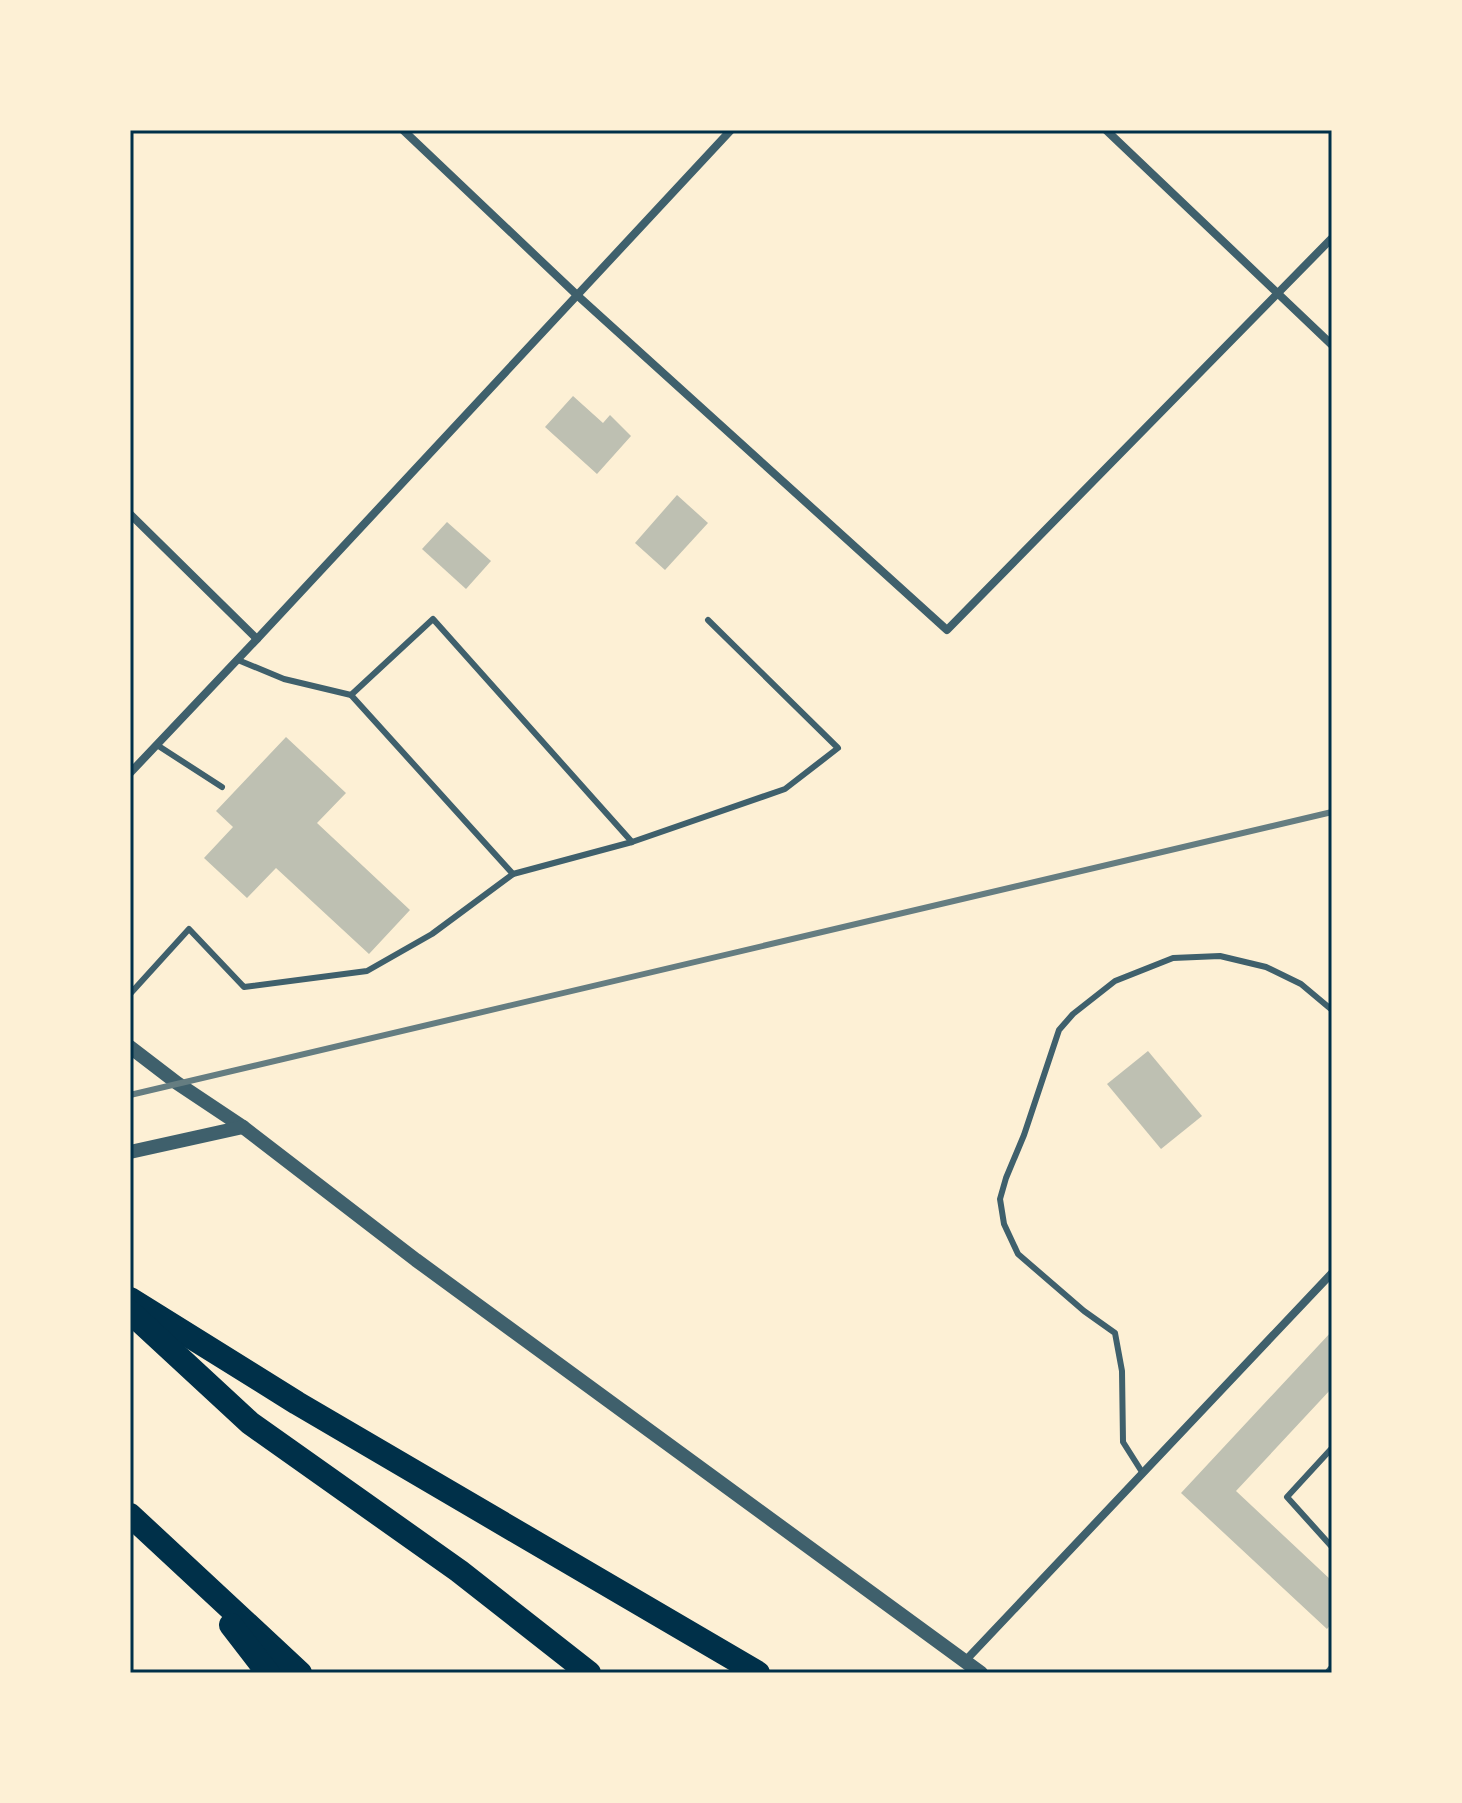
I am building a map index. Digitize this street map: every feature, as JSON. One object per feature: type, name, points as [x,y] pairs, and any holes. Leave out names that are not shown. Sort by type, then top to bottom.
[{"type":"highway","points":[[130,1299],[297,1403],[758,1673]]},
{"type":"highway","points":[[130,1312],[250,1423],[459,1571],[589,1673]]},
{"type":"highway","points":[[130,1515],[300,1673]]},
{"type":"highway","points":[[188,1570],[268,1673]]},
{"type":"street","points":[[403,130],[578,296],[947,630],[1332,238]]},
{"type":"street","points":[[130,773],[731,130]]},
{"type":"street","points":[[1106,130],[1332,345]]},
{"type":"street","points":[[130,514],[257,639]]},
{"type":"street","points":[[130,1047],[243,1127],[416,1260],[981,1673]]},
{"type":"street","points":[[130,1152],[243,1127]]},
{"type":"street","points":[[965,1661],[1332,1273]]},
{"type":"lane","points":[[351,695],[433,619],[632,842]]},
{"type":"lane","points":[[130,994],[189,929],[244,987],[367,971],[432,934],[513,874],[632,842],[785,789],[838,748],[708,620]]},
{"type":"lane","points":[[238,660],[284,679],[351,695],[513,874]]},
{"type":"lane","points":[[157,745],[222,787]]},
{"type":"lane","points":[[1142,1472],[1123,1442],[1122,1371],[1115,1333],[1084,1311],[1018,1254],[1004,1224],[1000,1199],[1059,1030],[1073,1014],[1115,981],[1173,958],[1220,956],[1266,967],[1301,984],[1332,1010]]},
{"type":"lane","points":[[1332,1448],[1287,1497],[1332,1547]]},
{"type":"lane","points":[[1327,1673],[1332,1667]]},
{"type":"building","points":[[573,396],[603,423],[610,415],[631,436],[597,474],[545,427]]},
{"type":"building","points":[[677,495],[708,523],[665,570],[635,543]]},
{"type":"building","points":[[447,522],[491,561],[466,589],[422,549]]},
{"type":"building","points":[[286,737],[346,793],[317,823],[410,910],[369,954],[276,868],[247,898],[204,858],[233,827],[216,811]]},
{"type":"building","points":[[1148,1051],[1202,1116],[1161,1149],[1107,1084]]},
{"type":"building","points":[[1332,1331],[1332,1388],[1236,1491],[1332,1581],[1332,1623],[1327,1629],[1181,1493]]},
{"type":"railway","points":[[130,1095],[1332,812]]}]
